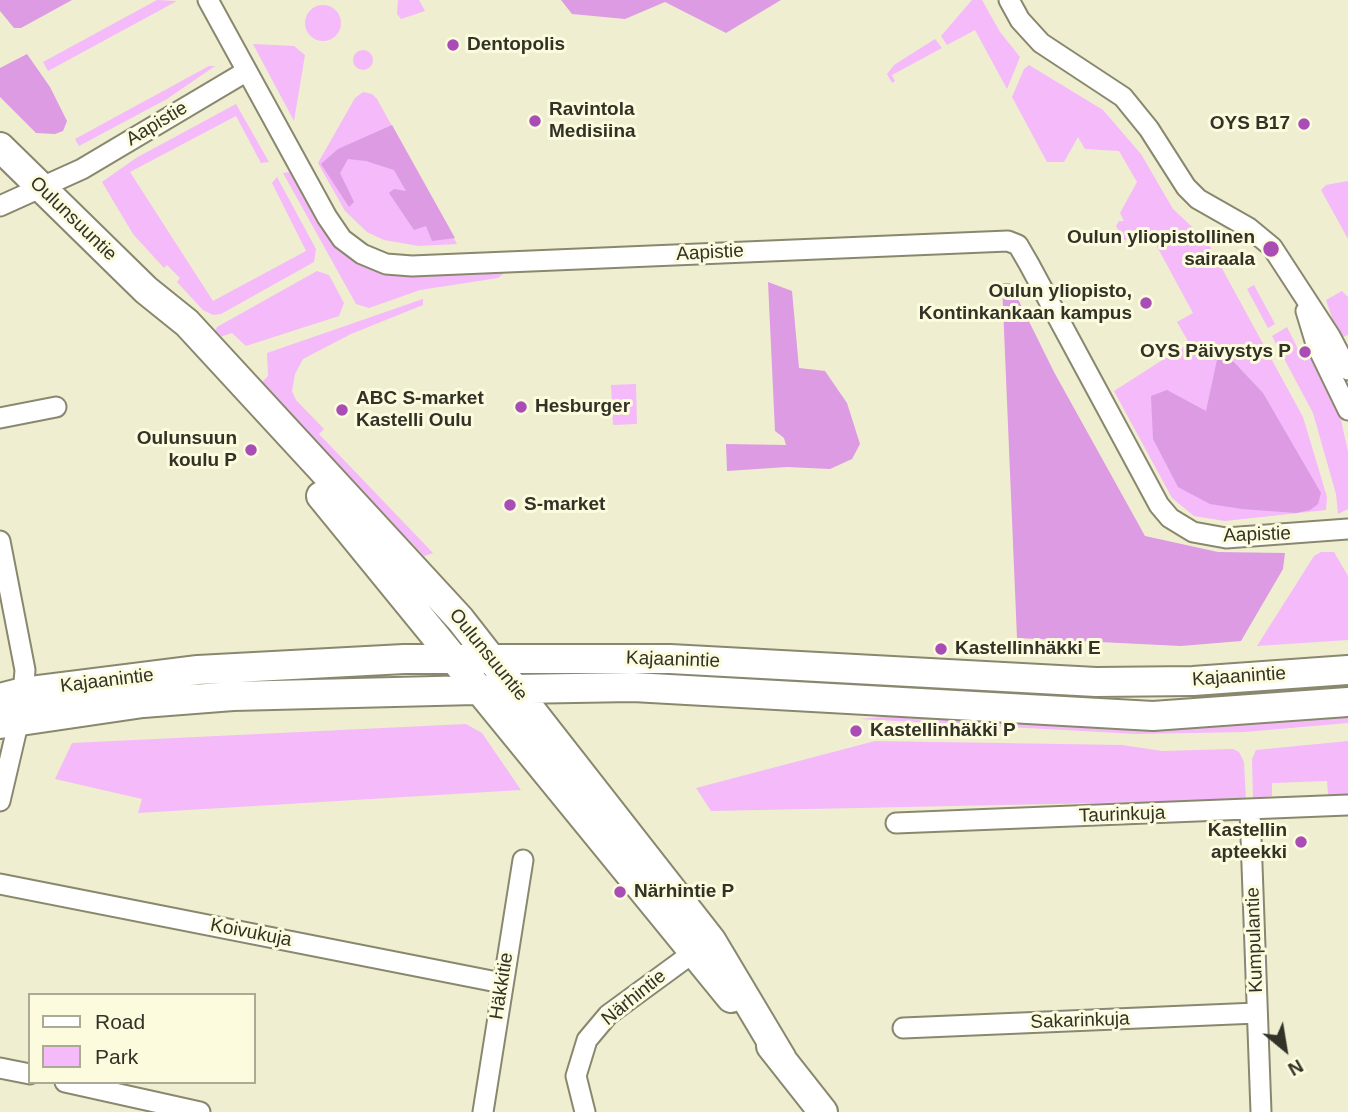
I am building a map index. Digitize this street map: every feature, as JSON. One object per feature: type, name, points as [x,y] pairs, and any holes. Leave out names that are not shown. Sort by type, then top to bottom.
[{"type":"main road","name":"Oulunsuuntie","points":[[0,147],[146,290],[187,323],[440,596],[516,688],[782,1059],[823,1112]]},
{"type":"main road","name":"Oulunsuuntie","points":[[146,290],[173,336],[292,462],[452,658],[702,946]]},
{"type":"main road","name":"Kajaanintie","points":[[13,708],[198,670],[452,658],[670,659],[1096,682],[1193,681],[1348,670]]},
{"type":"main road","name":"Kajaanintie","points":[[13,708],[233,696],[634,687],[1153,716],[1348,702]]},
{"type":"street","points":[[208,0],[247,71]]},
{"type":"street","points":[[1009,0],[1020,20],[1041,43],[1123,97],[1149,129],[1186,187],[1198,198],[1249,228],[1272,247],[1330,335],[1348,370]]},
{"type":"street","name":"Aapistie","points":[[0,206],[82,169],[247,71],[327,217],[342,239],[362,254],[386,264],[412,266],[1008,241],[1018,245],[1159,505],[1170,518],[1193,532],[1226,538],[1348,529]]},
{"type":"street","points":[[1300,293],[1316,344],[1348,410]]},
{"type":"street","points":[[0,418],[56,407]]},
{"type":"street","points":[[0,541],[25,670],[13,708],[0,801]]},
{"type":"street","name":"Taurinkuja","points":[[896,823],[1348,805]]},
{"type":"street","name":"Kumpulantie","points":[[1250,810],[1261,1112]]},
{"type":"street","name":"Häkkitie","points":[[484,1112],[523,860]]},
{"type":"street","name":"Koivukuja","points":[[0,884],[502,983]]},
{"type":"street","name":"Närhintie","points":[[585,1112],[576,1076],[587,1040],[608,1015],[702,946]]},
{"type":"street","name":"Sakarinkuja","points":[[903,1028],[1257,1013]]},
{"type":"street","points":[[0,1068],[28,1074]]},
{"type":"street","points":[[74,1084],[200,1112]]},
{"type":"green space","points":[[157,0],[177,1],[48,71],[43,62]]},
{"type":"green space","points":[[398,0],[419,0],[425,11],[401,19],[397,14]]},
{"type":"green space","points":[[972,0],[982,0],[1000,32],[1020,57],[1007,89],[975,30],[947,45],[941,36]]},
{"type":"green space","points":[[323,5],[336,10],[341,23],[336,36],[323,41],[310,36],[305,23],[310,10]]},
{"type":"green space","points":[[935,39],[942,48],[892,75],[895,81],[892,83],[887,74],[894,65]]},
{"type":"green space","points":[[253,44],[294,46],[305,55],[294,121]]},
{"type":"green space","points":[[363,50],[370,53],[373,60],[370,67],[363,70],[356,67],[353,60],[356,53]]},
{"type":"green space","points":[[1029,65],[1103,110],[1141,154],[1173,209],[1207,241],[1303,417],[1327,497],[1326,510],[1225,521],[1194,516],[1172,498],[1114,391],[1189,343],[1177,322],[1193,313],[1154,241],[1124,240],[1116,226],[1119,221],[1124,221],[1120,213],[1137,182],[1119,151],[1085,149],[1078,137],[1064,162],[1047,162],[1012,97],[1024,69]]},
{"type":"green space","points":[[209,66],[215,66],[167,99],[79,146],[75,139]]},
{"type":"green space","points":[[363,92],[372,94],[377,99],[457,244],[419,246],[384,240],[367,232],[345,211],[318,163],[355,98]]},
{"type":"green space","points":[[236,104],[269,162],[261,163],[236,116],[130,172],[213,301],[306,251],[272,183],[277,177],[316,249],[314,262],[221,314],[213,315],[203,310],[177,282],[180,278],[167,265],[164,268],[133,234],[102,182],[136,158]]},
{"type":"green space","points":[[291,172],[336,246],[360,264],[382,272],[501,270],[503,274],[498,278],[420,290],[369,308],[356,304],[283,173]]},
{"type":"green space","points":[[1348,181],[1348,239],[1321,190],[1326,185]]},
{"type":"green space","points":[[317,271],[329,275],[344,303],[339,316],[246,346],[232,333],[217,338],[214,333],[217,327]]},
{"type":"green space","points":[[1254,285],[1275,324],[1268,328],[1247,289]]},
{"type":"green space","points":[[1342,291],[1348,297],[1348,335],[1339,338],[1326,300]]},
{"type":"green space","points":[[423,299],[423,305],[351,334],[303,359],[295,374],[292,391],[296,400],[324,429],[319,434],[433,553],[424,556],[260,384],[268,376],[267,353]]},
{"type":"green space","points":[[1287,327],[1304,361],[1313,357],[1338,406],[1348,452],[1348,509],[1338,514],[1336,494],[1313,413],[1272,336]]},
{"type":"green space","points":[[636,384],[637,424],[613,425],[611,385]]},
{"type":"green space","points":[[1321,552],[1334,552],[1348,576],[1348,640],[1257,646],[1314,556]]},
{"type":"green space","points":[[904,715],[1245,723],[1348,716],[1348,723],[1245,732],[1137,734],[860,719]]},
{"type":"green space","points":[[466,724],[482,733],[521,790],[138,813],[142,799],[55,779],[72,743]]},
{"type":"green space","points":[[875,741],[1122,745],[1162,751],[1233,749],[1239,752],[1244,762],[1246,800],[711,811],[696,788]]},
{"type":"green space","points":[[1348,741],[1348,794],[1328,795],[1327,781],[1272,783],[1272,796],[1253,799],[1252,759],[1256,750]]},
{"type":"shaded area","points":[[0,0],[72,0],[21,28],[14,28],[0,11]]},
{"type":"shaded area","points":[[561,0],[781,0],[726,33],[665,2],[625,19],[572,14]]},
{"type":"shaded area","points":[[27,54],[50,87],[67,121],[63,131],[55,134],[36,133],[0,97],[0,68]]},
{"type":"shaded area","points":[[392,125],[455,238],[432,241],[426,226],[414,230],[389,193],[394,189],[406,191],[394,170],[366,161],[348,159],[340,173],[354,202],[349,207],[321,164],[338,149]]},
{"type":"shaded area","points":[[768,282],[792,291],[799,368],[825,371],[847,403],[860,444],[852,459],[830,469],[787,467],[727,471],[726,444],[786,445],[784,438],[775,431]]},
{"type":"shaded area","points":[[1002,283],[1010,283],[1054,372],[1145,536],[1218,552],[1285,553],[1283,569],[1241,641],[1181,646],[1017,638]]},
{"type":"shaded area","points":[[1224,357],[1231,359],[1263,393],[1321,493],[1318,504],[1310,510],[1296,513],[1210,504],[1178,487],[1153,439],[1151,396],[1167,390],[1206,411],[1217,360]]},
{"type":"place","name":"Dentopolis","points":[[453,45]]},
{"type":"place","name":"Ravintola Medisiina","points":[[535,121]]},
{"type":"place","name":"OYS B17","points":[[1304,124]]},
{"type":"place","name":"Oulun yliopistollinen sairaala","points":[[1271,249]]},
{"type":"place","name":"Oulun yliopisto, Kontinkankaan kampus","points":[[1146,303]]},
{"type":"place","name":"OYS Päivystys P","points":[[1305,352]]},
{"type":"place","name":"Hesburger","points":[[521,407]]},
{"type":"place","name":"ABC S-market Kastelli Oulu","points":[[342,410]]},
{"type":"place","name":"Oulunsuun koulu P","points":[[251,450]]},
{"type":"place","name":"S-market","points":[[510,505]]},
{"type":"place","name":"Kastellinhäkki E","points":[[941,649]]},
{"type":"place","name":"Kastellinhäkki P","points":[[856,731]]},
{"type":"place","name":"Kastellin apteekki","points":[[1301,842]]},
{"type":"place","name":"Närhintie P","points":[[620,892]]}]
